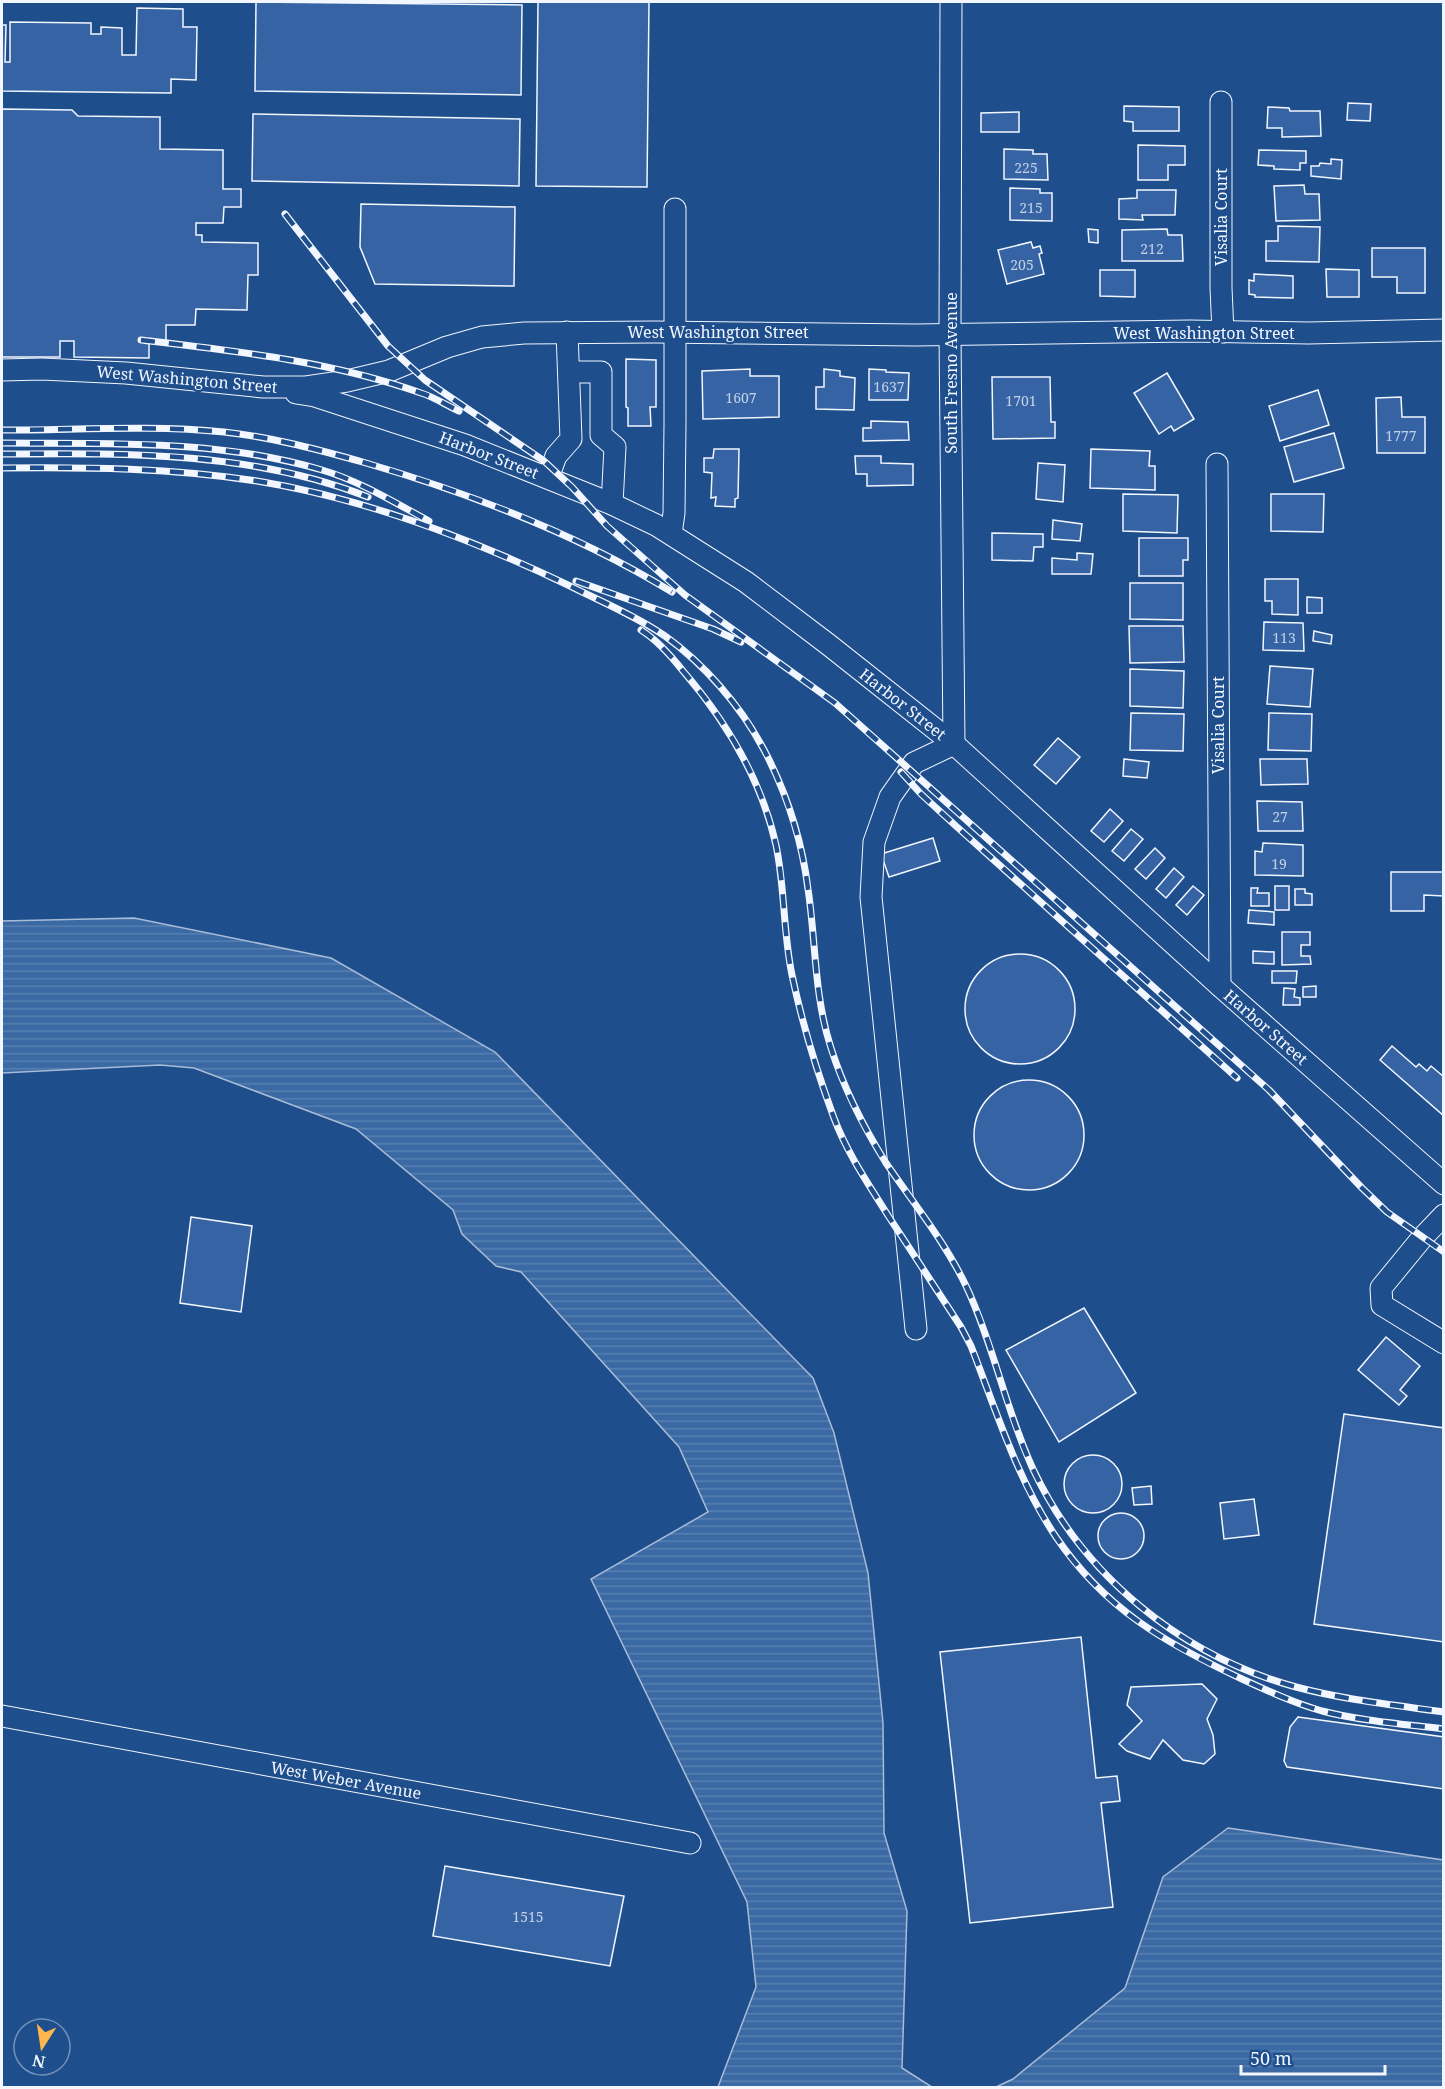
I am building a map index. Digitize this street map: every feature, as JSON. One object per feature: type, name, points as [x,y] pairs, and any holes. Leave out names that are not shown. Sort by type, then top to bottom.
[{"type":"street","name":"South Fresno Avenue","points":[[951,2],[950,334],[954,744]]},
{"type":"street","name":"Visalia Court","points":[[1221,102],[1223,332]]},
{"type":"street","points":[[670,534],[674,502],[675,209]]},
{"type":"street","name":"West Washington Street","points":[[2,370],[42,369],[126,373],[263,387],[306,387],[347,381],[389,370],[447,347],[482,337],[524,333],[1308,333],[1443,330]]},
{"type":"street","points":[[548,478],[556,456],[571,439],[567,332]]},
{"type":"street","points":[[570,372],[602,372],[601,435],[615,447],[612,504]]},
{"type":"street","name":"Harbor Street","points":[[263,387],[315,396],[465,445],[548,478],[656,525],[746,582],[954,744],[1220,986],[1443,1184]]},
{"type":"street","name":"Visalia Court","points":[[1217,464],[1220,986]]},
{"type":"street","points":[[916,1329],[871,897],[874,842],[890,797],[914,763],[954,744]]},
{"type":"street","points":[[1443,1215],[1382,1288],[1382,1305],[1443,1343]]},
{"type":"street","name":"West Weber Avenue","points":[[2,1716],[690,1843]]},
{"type":"water","points":[[134,918],[331,958],[495,1052],[813,1378],[834,1433],[868,1573],[883,1723],[884,1833],[907,1911],[902,2068],[932,2087],[718,2087],[756,1987],[747,1902],[591,1579],[708,1512],[679,1447],[521,1272],[496,1266],[462,1234],[453,1210],[356,1129],[194,1068],[160,1065],[2,1073],[2,921]]},
{"type":"water","points":[[1228,1828],[1443,1860],[1443,2087],[996,2087],[1013,2079],[1125,1988],[1163,1877]]},
{"type":"building","points":[[256,2],[522,5],[521,95],[255,91]]},
{"type":"building","points":[[538,2],[649,2],[647,187],[536,186]]},
{"type":"building","points":[[137,8],[183,9],[183,27],[197,27],[196,80],[171,79],[171,93],[2,91],[2,25],[6,25],[5,62],[10,62],[10,22],[91,23],[91,34],[101,34],[101,27],[122,28],[122,55],[136,55]]},
{"type":"building","points":[[1348,103],[1371,104],[1370,121],[1347,120]]},
{"type":"building","points":[[1124,106],[1179,107],[1179,131],[1133,131],[1133,122],[1124,121]]},
{"type":"building","points":[[1268,107],[1289,108],[1290,111],[1320,111],[1321,136],[1282,137],[1282,128],[1267,128]]},
{"type":"building","points":[[2,109],[72,110],[78,116],[160,117],[160,149],[223,150],[223,189],[241,189],[241,207],[224,207],[223,223],[196,223],[196,235],[202,235],[202,242],[258,243],[258,275],[248,275],[247,310],[196,309],[195,325],[166,325],[166,342],[149,342],[149,358],[74,357],[74,341],[60,341],[60,357],[2,357]]},
{"type":"building","points":[[1019,112],[1019,132],[981,132],[981,113]]},
{"type":"building","points":[[253,114],[520,119],[519,186],[252,181]]},
{"type":"building","points":[[1138,145],[1185,146],[1185,165],[1168,165],[1168,180],[1138,180]]},
{"type":"building","points":[[1004,149],[1033,150],[1033,154],[1047,154],[1048,180],[1004,179]]},
{"type":"building","points":[[1259,150],[1306,151],[1306,163],[1300,163],[1300,170],[1274,169],[1274,166],[1258,165]]},
{"type":"building","points":[[1331,159],[1342,160],[1341,179],[1311,176],[1311,166],[1319,166],[1320,163],[1331,164]]},
{"type":"building","points":[[1304,185],[1305,194],[1319,194],[1320,220],[1276,221],[1274,186]]},
{"type":"building","points":[[1010,188],[1040,189],[1040,193],[1052,193],[1052,221],[1010,220]]},
{"type":"building","points":[[1137,190],[1176,190],[1175,215],[1142,215],[1143,220],[1119,219],[1119,199],[1137,198]]},
{"type":"building","points":[[361,204],[515,207],[514,286],[375,284],[360,247]]},
{"type":"building","points":[[1278,226],[1320,227],[1319,262],[1266,261],[1266,241],[1278,241]]},
{"type":"building","points":[[1088,229],[1098,230],[1098,243],[1089,242]]},
{"type":"building","points":[[1167,229],[1168,235],[1182,235],[1183,261],[1122,261],[1122,230]]},
{"type":"building","points":[[1031,242],[1033,248],[1040,246],[1042,253],[1039,254],[1044,274],[1007,284],[998,250]]},
{"type":"building","points":[[1372,248],[1425,248],[1425,293],[1397,293],[1397,277],[1372,277]]},
{"type":"building","points":[[1326,269],[1359,270],[1359,297],[1327,297]]},
{"type":"building","points":[[1100,270],[1135,270],[1135,297],[1100,296]]},
{"type":"building","points":[[1254,274],[1293,276],[1293,298],[1255,297],[1249,294],[1249,280],[1254,281]]},
{"type":"building","points":[[626,359],[656,360],[656,407],[650,407],[651,426],[628,426]]},
{"type":"building","points":[[750,369],[750,376],[779,376],[779,417],[703,419],[702,371]]},
{"type":"building","points":[[824,369],[840,371],[840,376],[855,378],[854,410],[816,409],[816,387],[824,387]]},
{"type":"building","points":[[869,369],[909,373],[908,400],[869,400]]},
{"type":"building","points":[[1167,373],[1194,419],[1174,431],[1171,426],[1159,434],[1134,393]]},
{"type":"building","points":[[992,377],[1050,377],[1051,422],[1055,422],[1055,438],[993,439]]},
{"type":"building","points":[[1318,390],[1329,425],[1280,441],[1269,406]]},
{"type":"building","points":[[1401,397],[1402,417],[1425,417],[1425,453],[1377,453],[1376,398]]},
{"type":"building","points":[[871,421],[908,422],[909,440],[863,441],[863,428],[871,428]]},
{"type":"building","points":[[1334,433],[1344,468],[1294,482],[1284,447]]},
{"type":"building","points":[[714,449],[739,449],[738,498],[735,499],[735,507],[715,506],[716,497],[711,498],[712,473],[704,472],[704,458],[713,458]]},
{"type":"building","points":[[1091,449],[1150,451],[1149,466],[1155,466],[1155,490],[1090,488]]},
{"type":"building","points":[[855,456],[881,456],[881,463],[913,464],[913,485],[867,486],[867,474],[856,474]]},
{"type":"building","points":[[1038,463],[1065,465],[1063,502],[1036,499]]},
{"type":"building","points":[[1123,494],[1178,495],[1177,533],[1123,531]]},
{"type":"building","points":[[1271,494],[1324,494],[1323,532],[1271,531]]},
{"type":"building","points":[[1053,520],[1082,524],[1080,541],[1052,539]]},
{"type":"building","points":[[992,533],[1043,534],[1043,547],[1034,547],[1033,561],[992,560]]},
{"type":"building","points":[[1139,538],[1188,538],[1188,560],[1183,560],[1183,576],[1139,576]]},
{"type":"building","points":[[1077,553],[1093,554],[1091,574],[1052,574],[1052,558],[1077,560]]},
{"type":"building","points":[[1265,579],[1298,579],[1298,615],[1272,614],[1272,601],[1265,601]]},
{"type":"building","points":[[1130,583],[1183,583],[1183,620],[1130,619]]},
{"type":"building","points":[[1307,597],[1322,598],[1322,613],[1307,613]]},
{"type":"building","points":[[1264,622],[1303,623],[1304,651],[1263,650]]},
{"type":"building","points":[[1129,626],[1183,626],[1184,662],[1130,663]]},
{"type":"building","points":[[1314,631],[1332,635],[1331,644],[1313,641]]},
{"type":"building","points":[[1270,666],[1313,669],[1310,707],[1267,704]]},
{"type":"building","points":[[1130,669],[1184,671],[1183,708],[1130,706]]},
{"type":"building","points":[[1131,713],[1184,714],[1183,751],[1130,750]]},
{"type":"building","points":[[1269,713],[1312,714],[1311,751],[1268,750]]},
{"type":"building","points":[[1058,738],[1080,757],[1056,784],[1034,765]]},
{"type":"building","points":[[1124,759],[1149,762],[1147,778],[1123,776]]},
{"type":"building","points":[[1260,759],[1307,759],[1308,784],[1261,785]]},
{"type":"building","points":[[1257,801],[1302,802],[1303,831],[1258,831]]},
{"type":"building","points":[[1110,809],[1123,821],[1104,842],[1091,831]]},
{"type":"building","points":[[1131,829],[1143,839],[1124,861],[1112,851]]},
{"type":"building","points":[[933,838],[940,861],[889,877],[881,854]]},
{"type":"building","points":[[1263,843],[1303,845],[1303,876],[1255,875],[1255,851],[1262,852]]},
{"type":"building","points":[[1155,848],[1165,858],[1146,879],[1135,869]]},
{"type":"building","points":[[1174,868],[1184,877],[1166,898],[1156,889]]},
{"type":"building","points":[[1391,872],[1444,872],[1444,896],[1424,895],[1424,911],[1391,911]]},
{"type":"building","points":[[1193,886],[1204,895],[1187,915],[1176,905]]},
{"type":"building","points":[[1275,886],[1289,886],[1289,910],[1275,910]]},
{"type":"building","points":[[1251,888],[1258,888],[1257,893],[1269,893],[1269,906],[1251,906]]},
{"type":"building","points":[[1295,889],[1305,889],[1305,893],[1312,894],[1312,905],[1295,905]]},
{"type":"building","points":[[1249,910],[1274,912],[1274,925],[1248,923]]},
{"type":"building","points":[[1282,932],[1310,932],[1310,945],[1301,945],[1301,956],[1310,956],[1311,964],[1282,965]]},
{"type":"building","points":[[1253,951],[1274,952],[1274,964],[1253,963]]},
{"type":"building","points":[[1020,954],[1041,958],[1059,970],[1071,988],[1075,1009],[1071,1030],[1059,1048],[1041,1060],[1020,1064],[999,1060],[981,1048],[969,1030],[965,1009],[969,988],[981,970],[999,958]]},
{"type":"building","points":[[1272,971],[1297,971],[1296,983],[1272,983]]},
{"type":"building","points":[[1316,986],[1316,997],[1303,997],[1303,987]]},
{"type":"building","points":[[1284,988],[1295,989],[1294,997],[1300,998],[1300,1005],[1283,1005]]},
{"type":"building","points":[[1392,1046],[1416,1067],[1419,1064],[1427,1071],[1431,1066],[1444,1077],[1444,1116],[1380,1060]]},
{"type":"building","points":[[1029,1080],[1050,1084],[1068,1096],[1080,1114],[1084,1135],[1080,1156],[1068,1174],[1050,1186],[1029,1190],[1008,1186],[990,1174],[978,1156],[974,1135],[978,1114],[990,1096],[1008,1084]]},
{"type":"building","points":[[191,1217],[252,1226],[241,1312],[180,1303]]},
{"type":"building","points":[[1084,1308],[1136,1393],[1059,1442],[1006,1350]]},
{"type":"building","points":[[1386,1337],[1420,1366],[1400,1390],[1407,1396],[1399,1405],[1358,1370]]},
{"type":"building","points":[[1344,1414],[1444,1428],[1444,1642],[1314,1624]]},
{"type":"building","points":[[1087,1455],[1099,1455],[1114,1463],[1122,1478],[1122,1490],[1114,1505],[1099,1513],[1087,1513],[1072,1505],[1064,1490],[1064,1478],[1072,1463]]},
{"type":"building","points":[[1151,1486],[1152,1504],[1134,1505],[1132,1488]]},
{"type":"building","points":[[1254,1499],[1259,1535],[1224,1539],[1220,1503]]},
{"type":"building","points":[[1121,1513],[1130,1514],[1138,1519],[1143,1527],[1143,1545],[1138,1553],[1130,1558],[1121,1559],[1112,1558],[1104,1553],[1099,1545],[1098,1536],[1099,1527],[1104,1519],[1112,1514]]},
{"type":"building","points":[[1081,1637],[1096,1778],[1117,1776],[1120,1801],[1101,1803],[1113,1907],[970,1923],[940,1652]]},
{"type":"building","points":[[1202,1684],[1217,1699],[1207,1719],[1213,1735],[1215,1754],[1204,1764],[1183,1760],[1163,1740],[1150,1759],[1127,1751],[1119,1744],[1142,1721],[1127,1705],[1131,1687]]},
{"type":"building","points":[[1298,1717],[1444,1737],[1444,1789],[1287,1767],[1284,1761],[1290,1727]]},
{"type":"building","points":[[445,1866],[624,1896],[610,1966],[433,1936]]},
{"type":"railway","points":[[285,214],[388,346],[425,380],[544,461],[572,487],[607,526],[685,595],[835,703],[1269,1090],[1387,1212],[1444,1252]]},
{"type":"railway","points":[[141,340],[212,348],[317,365],[387,382],[426,395],[459,411]]},
{"type":"railway","points":[[2,430],[141,428],[197,430],[242,434],[296,444],[406,475],[523,517],[599,552],[672,592]]},
{"type":"railway","points":[[2,443],[163,445],[203,448],[283,460],[350,480],[429,521]]},
{"type":"railway","points":[[2,454],[141,455],[233,463],[324,482],[368,497]]},
{"type":"railway","points":[[2,468],[98,468],[193,473],[257,481],[337,498],[457,537],[533,569],[631,616],[665,636],[694,659],[720,686],[754,732],[779,781],[792,817],[802,853],[811,909],[821,1009],[842,1078],[886,1163],[940,1239],[959,1271],[993,1355],[1015,1424],[1033,1469],[1054,1508],[1079,1544],[1108,1577],[1140,1606],[1176,1633],[1214,1655],[1254,1673],[1314,1692],[1444,1712]]},
{"type":"railway","points":[[576,581],[713,629],[741,642]]},
{"type":"railway","points":[[641,630],[664,649],[699,690],[728,731],[752,774],[770,821],[776,845],[789,959],[796,993],[810,1047],[834,1118],[845,1144],[866,1181],[961,1327],[971,1346],[1019,1468],[1042,1515],[1056,1537],[1095,1584],[1138,1622],[1214,1666],[1281,1696],[1322,1711],[1367,1720],[1444,1729]]},
{"type":"railway","points":[[901,772],[957,827],[1237,1078]]}]
